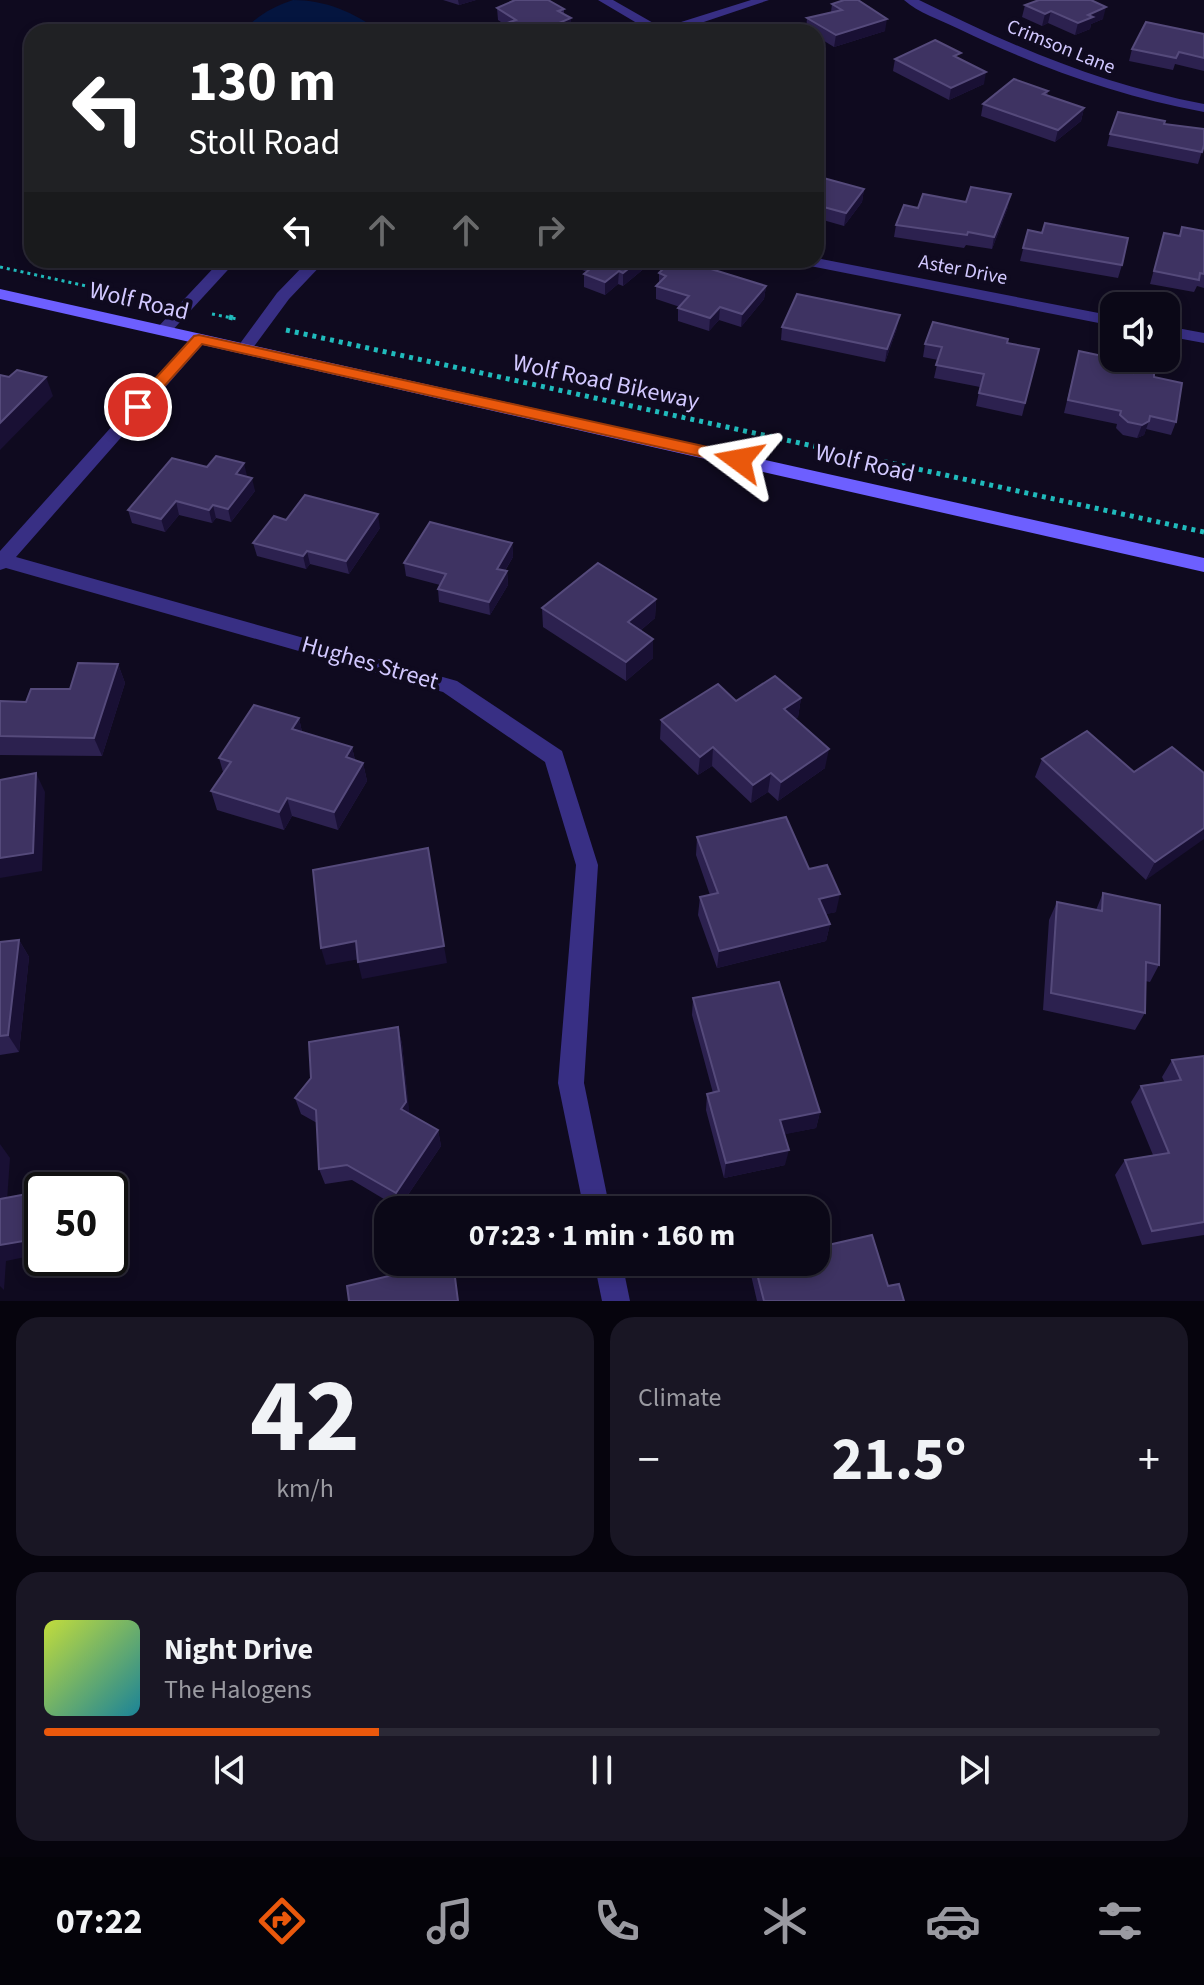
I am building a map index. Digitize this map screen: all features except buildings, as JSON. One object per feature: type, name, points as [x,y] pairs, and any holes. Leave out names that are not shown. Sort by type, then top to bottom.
[{"type":"main road","name":"Wolf Road","points":[[0,294],[1204,565]]},
{"type":"street","points":[[604,0],[647,24]]},
{"type":"street","points":[[686,24],[763,0]]},
{"type":"street","name":"Crimson Lane","points":[[910,0],[1017,53],[1080,79],[1150,99],[1204,108]]},
{"type":"street","name":"Aster Drive","points":[[824,264],[1100,318]]},
{"type":"street","points":[[163,331],[222,268]]},
{"type":"street","points":[[244,349],[283,296],[310,268]]},
{"type":"street","points":[[1180,334],[1204,338]]},
{"type":"street","points":[[1,562],[199,339]]},
{"type":"street","name":"Hughes Street","points":[[1,562],[450,686],[554,757],[587,865],[571,1083],[594,1196]]},
{"type":"street","points":[[611,1276],[616,1301]]},
{"type":"path","name":"Wolf Road Bikeway","points":[[0,267],[1204,532]]},
{"type":"water","points":[[293,0],[316,2],[339,8],[368,24],[251,24]]},
{"type":"route","points":[[138,407],[199,339],[739,460]]}]
